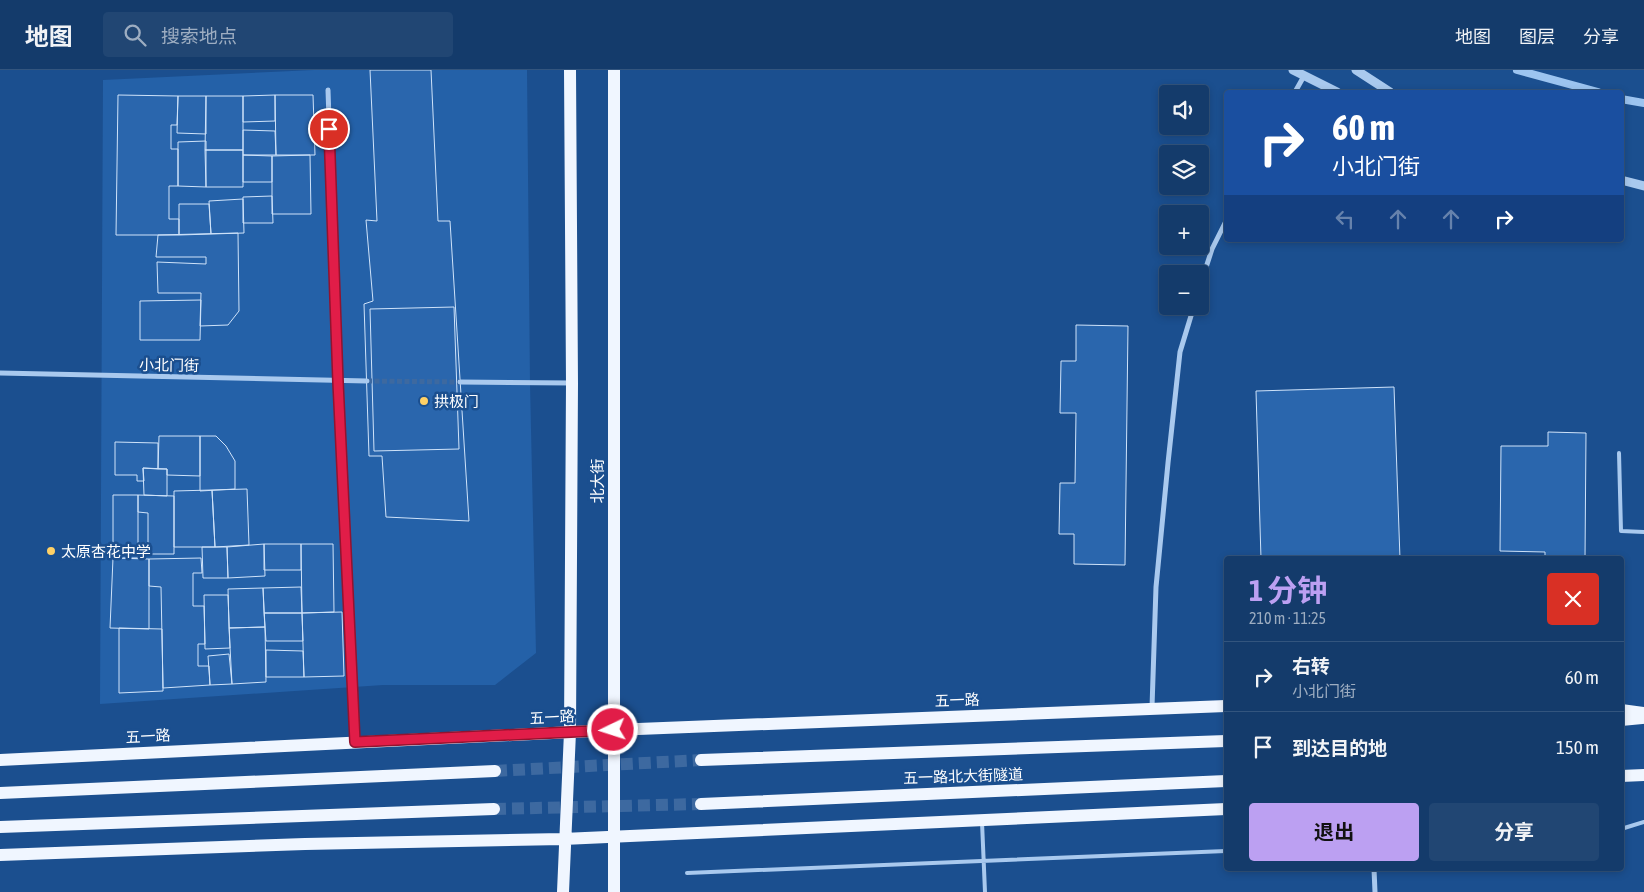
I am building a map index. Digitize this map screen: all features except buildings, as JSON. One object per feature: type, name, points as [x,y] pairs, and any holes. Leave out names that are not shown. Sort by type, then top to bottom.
[{"type":"main road","points":[[562,892],[563,839],[570,732],[572,383],[570,70]]},
{"type":"main road","name":"北大街","points":[[614,70],[614,892]]},
{"type":"main road","name":"五一路","points":[[0,760],[613,730],[1224,706]]},
{"type":"main road","points":[[1624,710],[1644,713]]},
{"type":"main road","points":[[1624,720],[1644,718]]},
{"type":"main road","name":"五一路北大街隧道","points":[[701,760],[1224,741]]},
{"type":"main road","points":[[0,794],[495,771]]},
{"type":"main road","points":[[1624,776],[1644,775]]},
{"type":"main road","name":"五一路北大街隧道","points":[[701,804],[1224,781]]},
{"type":"main road","points":[[0,855],[305,844],[563,839],[1224,808]]},
{"type":"main road","points":[[0,826],[494,810]]},
{"type":"street","points":[[1292,70],[1333,90]]},
{"type":"street","points":[[1356,70],[1387,90]]},
{"type":"street","points":[[1296,90],[1304,76]]},
{"type":"street","points":[[328,90],[338,382],[355,742]]},
{"type":"street","points":[[1624,181],[1644,186]]},
{"type":"street","points":[[1207,265],[1212,249],[1224,225]]},
{"type":"street","points":[[1152,708],[1156,587],[1169,454],[1180,352],[1191,315]]},
{"type":"street","name":"小北门街","points":[[0,374],[338,382],[367,381]]},
{"type":"street","points":[[460,382],[572,383]]},
{"type":"street","points":[[1374,871],[1375,892]]},
{"type":"lane","points":[[1619,453],[1621,531],[1644,532]]},
{"type":"lane","points":[[982,819],[985,892]]},
{"type":"lane","points":[[1624,828],[1644,822]]},
{"type":"lane","points":[[687,873],[1224,851]]},
{"type":"shaded area","points":[[314,70],[527,70],[530,384],[536,653],[495,685],[383,685],[100,704],[103,80]]},
{"type":"waterway","points":[[1517,70],[1591,90]]},
{"type":"waterway","points":[[1624,100],[1644,103]]},
{"type":"tunnel","points":[[367,381],[460,382]]},
{"type":"tunnel","points":[[495,771],[701,760]]},
{"type":"tunnel","points":[[494,809],[701,804]]},
{"type":"place","name":"拱极门","points":[[424,401]]},
{"type":"place","name":"太原杏花中学","points":[[51,551]]},
{"type":"route","points":[[329,129],[338,382],[355,742],[613,730]]}]
